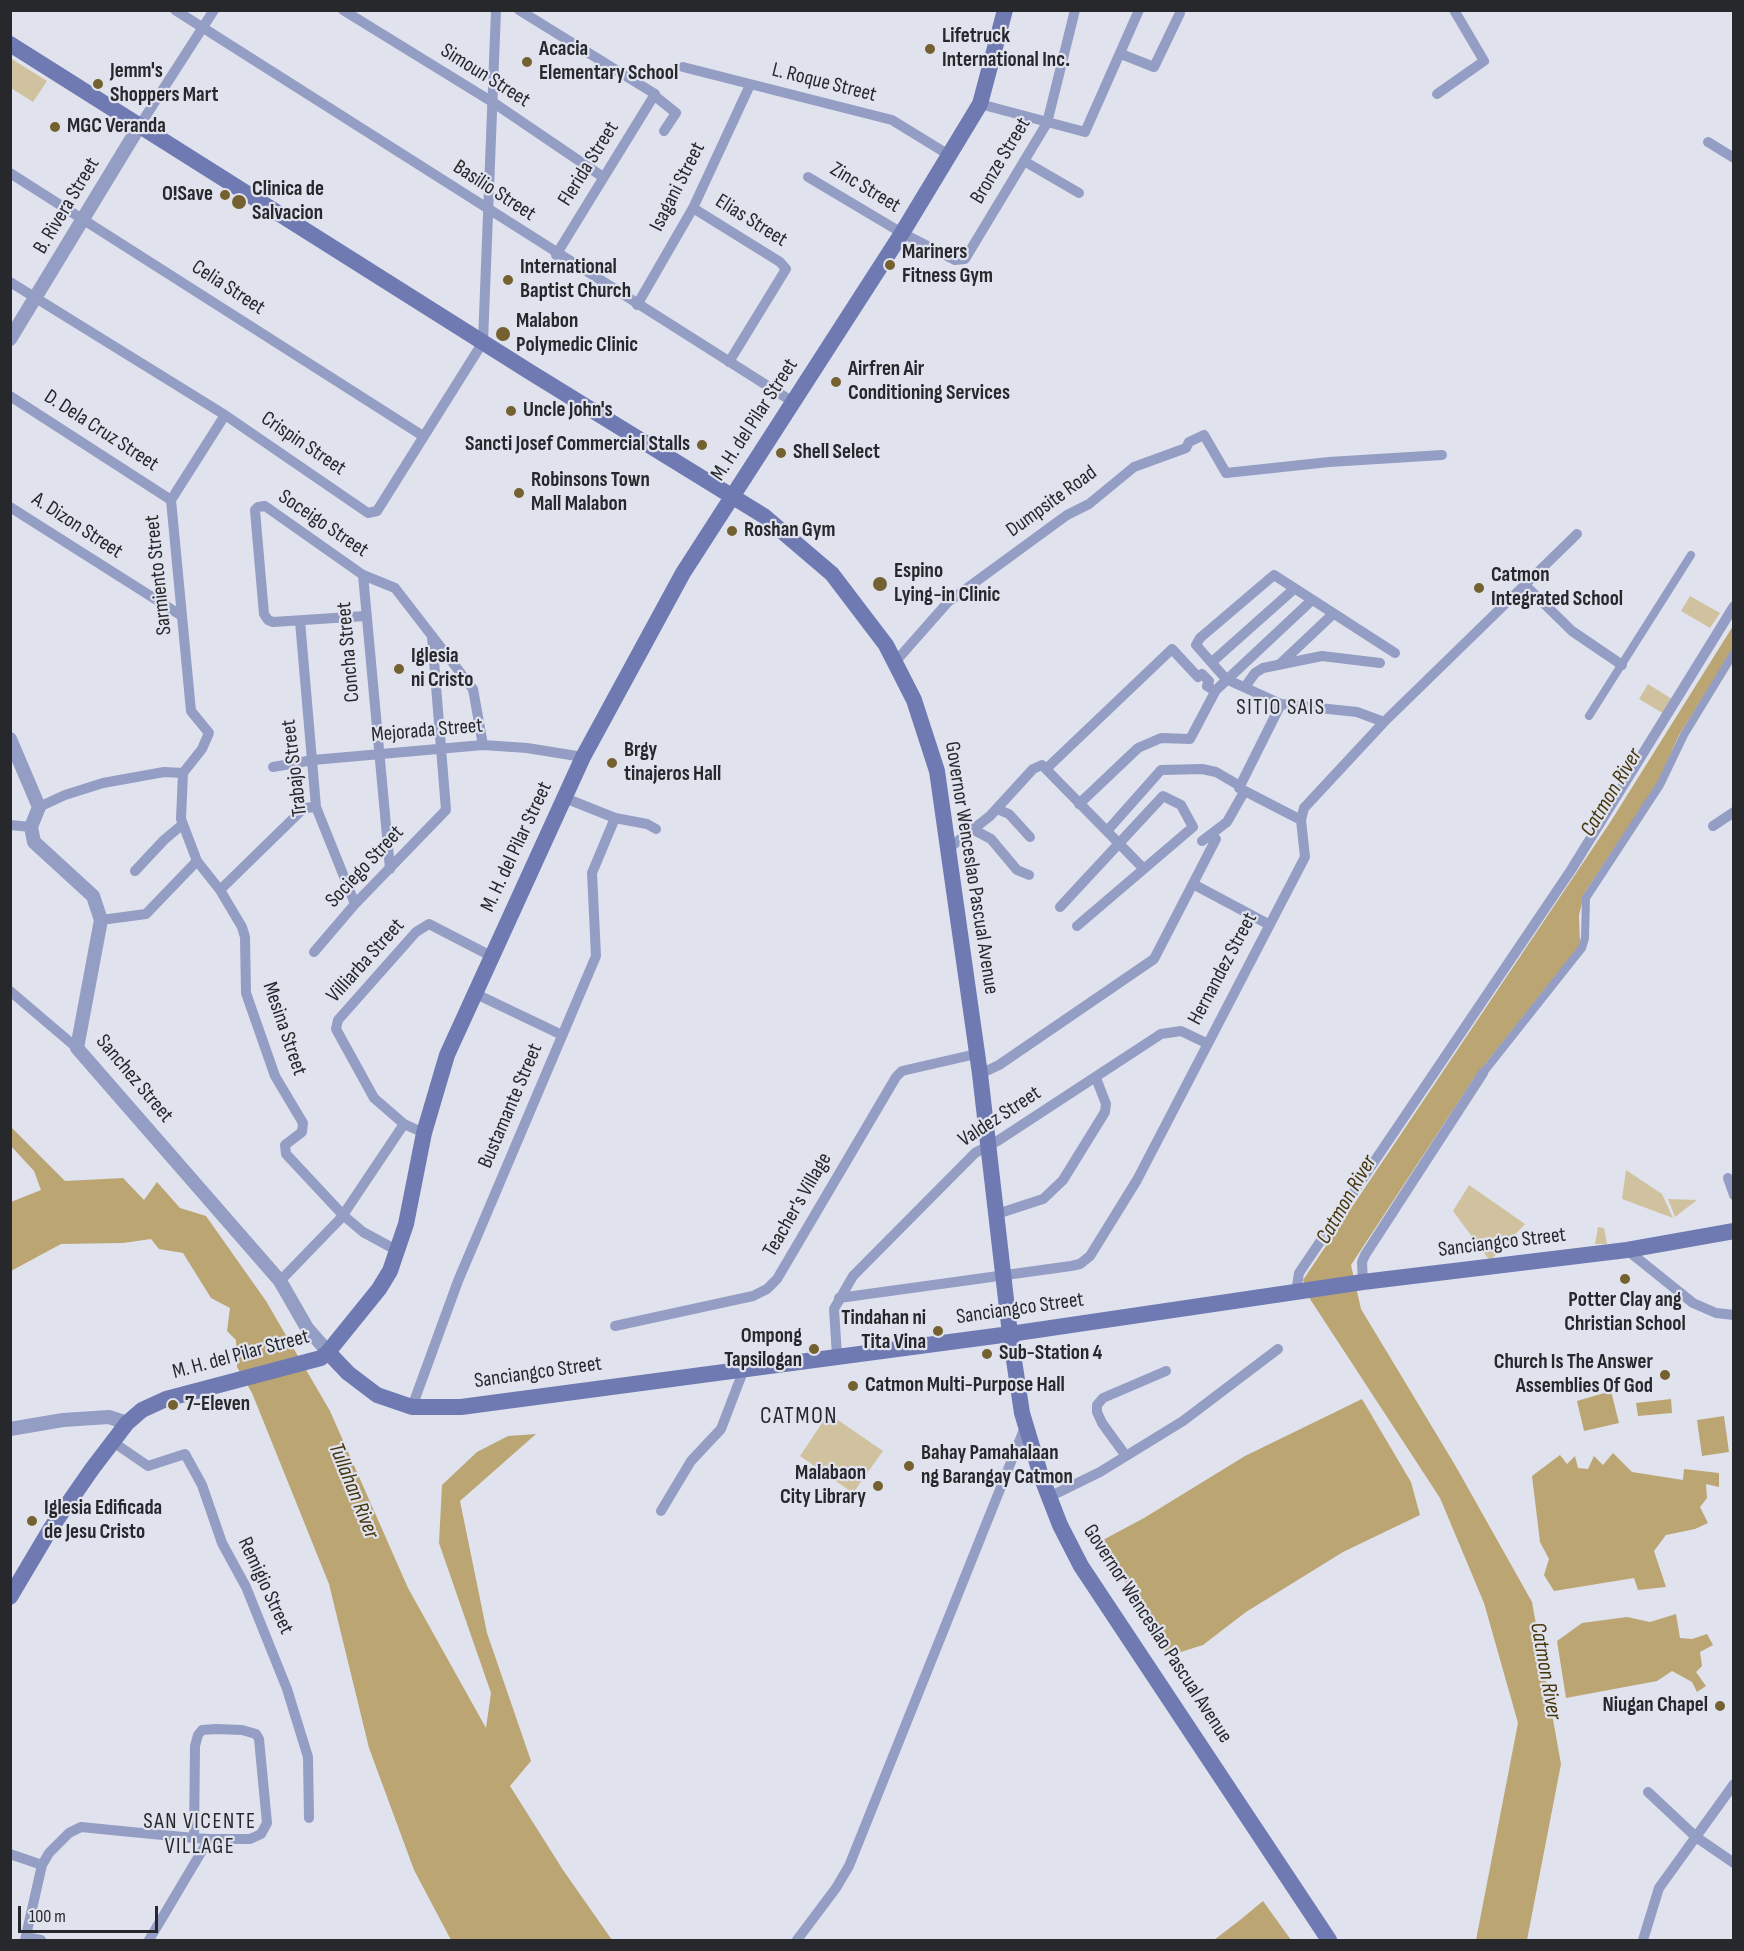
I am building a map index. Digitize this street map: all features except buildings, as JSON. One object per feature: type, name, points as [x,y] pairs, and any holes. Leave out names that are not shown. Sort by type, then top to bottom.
[{"type":"main road","name":"M. H. del Pilar Street","points":[[10,1597],[51,1528],[113,1442],[142,1410],[166,1399],[233,1380],[306,1364],[328,1352],[379,1289],[398,1251],[406,1224],[424,1133],[447,1055],[584,757],[683,573],[902,233],[980,104],[1005,10]]},
{"type":"main road","name":"Governor Wenceslao Pascual Avenue","points":[[10,44],[777,525],[832,574],[856,603],[896,661],[933,751],[949,848],[980,1074],[1010,1334],[1025,1426],[1049,1497],[1081,1566],[1329,1941]]},
{"type":"main road","name":"Sanciangco Street","points":[[328,1352],[370,1391],[412,1407],[461,1407],[1010,1334],[1360,1283],[1627,1250],[1734,1231]]},
{"type":"street","name":"Basilio Street","points":[[175,10],[556,255],[793,402]]},
{"type":"street","points":[[141,125],[214,10]]},
{"type":"street","name":"Simoun Street","points":[[343,10],[494,103],[603,177]]},
{"type":"street","points":[[483,342],[490,212],[496,10]]},
{"type":"street","points":[[519,10],[655,95],[676,113],[664,131]]},
{"type":"street","name":"Bronze Street","points":[[902,233],[955,260],[965,259],[1047,123],[1075,10]]},
{"type":"street","points":[[980,104],[1085,132],[1139,10]]},
{"type":"street","points":[[1437,94],[1484,61],[1454,10]]},
{"type":"street","points":[[1121,54],[1154,67],[1180,13]]},
{"type":"street","name":"L. Roque Street","points":[[683,67],[892,120],[949,155]]},
{"type":"street","name":"Isagani Street","points":[[637,305],[693,208],[750,84]]},
{"type":"street","name":"Flerida Street","points":[[556,255],[655,95]]},
{"type":"street","name":"B. Rivera Street","points":[[10,339],[141,125]]},
{"type":"street","points":[[1707,142],[1734,158]]},
{"type":"street","points":[[1024,161],[1079,193]]},
{"type":"street","name":"Celia Street","points":[[10,173],[423,436]]},
{"type":"street","name":"Zinc Street","points":[[808,177],[902,233]]},
{"type":"street","name":"Elias Street","points":[[693,208],[780,262],[786,269],[729,362]]},
{"type":"street","name":"Crispin Street","points":[[10,282],[225,415],[368,513],[377,511],[483,342]]},
{"type":"street","name":"D. Dela Cruz Street","points":[[10,396],[171,500]]},
{"type":"street","name":"Sarmiento Street","points":[[183,773],[202,749],[209,733],[191,711],[171,500],[225,415]]},
{"type":"street","name":"Dumpsite Road","points":[[896,661],[948,602],[1067,515],[1089,504],[1134,467],[1186,448],[1189,442],[1207,436],[1221,469],[1226,473],[1329,462],[1442,455]]},
{"type":"street","name":"Soceigo Street","points":[[300,621],[273,622],[268,620],[264,614],[255,510],[258,507],[264,506],[363,575],[395,588],[473,689],[483,745]]},
{"type":"street","name":"A. Dizon Street","points":[[10,507],[182,616]]},
{"type":"street","points":[[1107,831],[1161,770],[1202,769],[1216,772],[1242,789],[1301,820],[1304,808],[1384,722],[1577,534]]},
{"type":"street","points":[[1589,716],[1691,555]]},
{"type":"street","name":"Concha Street","points":[[363,575],[390,869]]},
{"type":"street","points":[[1384,722],[1358,712],[1281,704],[1226,679],[1196,645],[1200,638],[1274,575],[1395,654]]},
{"type":"street","points":[[1525,585],[1572,631],[1622,665]]},
{"type":"street","points":[[1212,663],[1294,589]]},
{"type":"street","points":[[1079,804],[1138,748],[1161,738],[1190,739],[1215,691],[1312,600]]},
{"type":"street","points":[[1302,1291],[1299,1273],[1571,870],[1734,606]]},
{"type":"street","points":[[1279,665],[1333,614]]},
{"type":"street","points":[[300,621],[365,616]]},
{"type":"street","name":"Trabajo Street","points":[[300,621],[316,807],[356,904]]},
{"type":"street","points":[[432,636],[442,748]]},
{"type":"street","points":[[1046,769],[1172,649],[1198,677],[1202,674],[1209,681],[1207,686],[1215,691]]},
{"type":"street","points":[[1360,1283],[1365,1255],[1483,1073],[1582,948],[1586,938],[1586,898],[1660,785],[1684,735],[1734,653]]},
{"type":"street","points":[[1245,687],[1255,673],[1263,668],[1322,656],[1380,663]]},
{"type":"street","points":[[1202,841],[1227,822],[1281,704]]},
{"type":"street","points":[[10,739],[39,807]]},
{"type":"street","name":"Mejorada Street","points":[[273,767],[313,760],[483,745],[527,747],[584,757]]},
{"type":"street","name":"Sociego Street","points":[[314,952],[356,904],[446,810],[442,748]]},
{"type":"street","points":[[949,848],[998,809],[1033,769],[1042,765],[1143,868]]},
{"type":"street","points":[[183,773],[164,772],[103,783],[65,795],[39,807],[31,827],[34,842],[40,850],[93,896],[101,920],[146,914],[197,861]]},
{"type":"street","name":"Mesina Street","points":[[183,773],[183,824],[197,861],[220,890],[242,927],[245,937],[246,993],[275,1076],[303,1123],[302,1132],[285,1145],[286,1154],[343,1215],[363,1232],[398,1251]]},
{"type":"street","points":[[1060,907],[1163,796],[1181,806],[1193,826],[1077,926]]},
{"type":"street","points":[[565,798],[615,818],[647,824],[656,829]]},
{"type":"street","points":[[220,890],[304,808],[316,807]]},
{"type":"street","points":[[998,809],[1010,814],[1030,837]]},
{"type":"street","points":[[1713,826],[1734,812]]},
{"type":"street","name":"Bustamante Street","points":[[412,1407],[458,1281],[597,956],[592,873],[615,818]]},
{"type":"street","name":"Hernandez Street","points":[[839,1298],[1076,1266],[1090,1256],[1137,1180],[1206,1043],[1305,857],[1301,820]]},
{"type":"street","points":[[135,871],[164,840],[183,824]]},
{"type":"street","points":[[10,825],[31,827]]},
{"type":"street","points":[[974,830],[991,839],[1017,870],[1029,875]]},
{"type":"street","points":[[980,1074],[999,1065],[1154,958],[1216,838]]},
{"type":"street","points":[[1192,884],[1269,924]]},
{"type":"street","name":"Sanchez Street","points":[[101,920],[77,1048],[280,1281],[307,1328],[328,1352]]},
{"type":"street","name":"Villiarba Street","points":[[424,1133],[404,1125],[374,1098],[336,1029],[338,1020],[416,932],[429,924],[491,956]]},
{"type":"street","points":[[10,991],[77,1048]]},
{"type":"street","points":[[474,993],[562,1035]]},
{"type":"street","name":"Valdez Street","points":[[837,1356],[834,1309],[853,1276],[975,1153],[1096,1078],[1161,1034],[1172,1030],[1181,1031],[1206,1043]]},
{"type":"street","name":"Teacher's Village","points":[[615,1326],[753,1296],[767,1289],[777,1279],[896,1077],[902,1071],[976,1053]]},
{"type":"street","points":[[997,1214],[1043,1199],[1064,1180],[1105,1112],[1106,1104],[1096,1078]]},
{"type":"street","points":[[280,1281],[343,1215],[404,1125]]},
{"type":"street","points":[[1728,1178],[1734,1195]]},
{"type":"street","points":[[1627,1250],[1693,1303],[1716,1313],[1734,1315]]},
{"type":"street","points":[[1049,1497],[1126,1456],[1183,1421],[1278,1349]]},
{"type":"street","points":[[661,1511],[691,1461],[721,1429],[744,1369]]},
{"type":"street","points":[[1126,1456],[1102,1423],[1096,1412],[1097,1405],[1103,1398],[1166,1371]]},
{"type":"street","points":[[10,1429],[63,1420],[109,1417],[127,1424]]},
{"type":"street","points":[[797,1941],[836,1888],[849,1866],[1025,1426]]},
{"type":"street","name":"Remigio Street","points":[[113,1442],[148,1466],[185,1454],[202,1485],[222,1543],[246,1587],[287,1689],[308,1757],[309,1818]]},
{"type":"street","points":[[41,1941],[26,1939],[42,1865],[49,1853],[69,1833],[81,1827],[194,1838],[209,1839],[250,1839],[261,1834],[267,1823],[259,1739],[256,1734],[242,1730],[202,1730],[195,1746],[194,1838]]},
{"type":"street","points":[[1643,1941],[1659,1888],[1732,1789]]},
{"type":"street","points":[[1648,1792],[1696,1837],[1734,1863]]},
{"type":"street","points":[[149,1941],[209,1839]]},
{"type":"street","points":[[10,1854],[42,1865]]},
{"type":"shaded area","points":[[10,58],[47,81],[33,102],[11,88]]},
{"type":"shaded area","points":[[1690,596],[1720,613],[1710,628],[1681,611]]},
{"type":"shaded area","points":[[1648,684],[1672,699],[1664,714],[1639,699]]},
{"type":"shaded area","points":[[1626,1170],[1662,1194],[1673,1218],[1622,1199]]},
{"type":"shaded area","points":[[1469,1185],[1525,1224],[1490,1261],[1453,1211]]},
{"type":"shaded area","points":[[1668,1199],[1697,1200],[1675,1217]]},
{"type":"shaded area","points":[[1598,1227],[1604,1228],[1607,1244],[1595,1244]]},
{"type":"shaded area","points":[[835,1418],[883,1451],[853,1493],[800,1456],[824,1420]]},
{"type":"water","points":[[1733,626],[1733,650],[1679,735],[1657,784],[1585,892],[1579,915],[1580,945],[1474,1078],[1351,1265],[1361,1309],[1455,1465],[1532,1602],[1561,1764],[1527,1940],[1476,1940],[1518,1723],[1484,1603],[1440,1498],[1310,1299],[1303,1280],[1611,821]]},
{"type":"water","name":"Tullahan River","points":[[10,1126],[65,1181],[123,1178],[144,1200],[157,1182],[180,1208],[206,1216],[266,1301],[330,1411],[408,1588],[486,1728],[491,1693],[439,1543],[442,1485],[477,1452],[508,1436],[536,1434],[460,1501],[487,1633],[531,1761],[510,1786],[563,1870],[612,1940],[451,1940],[414,1870],[369,1748],[329,1584],[252,1393],[237,1367],[236,1340],[227,1331],[230,1308],[211,1298],[183,1253],[159,1249],[151,1239],[123,1243],[61,1244],[11,1271],[11,1202],[41,1190],[34,1171],[11,1146]]},
{"type":"water","points":[[1611,1391],[1619,1423],[1584,1431],[1577,1401]]},
{"type":"water","points":[[1362,1399],[1411,1482],[1420,1515],[1343,1552],[1246,1612],[1203,1645],[1168,1656],[1101,1541],[1144,1518],[1245,1456]]},
{"type":"water","points":[[1671,1399],[1672,1413],[1638,1416],[1636,1403]]},
{"type":"water","points":[[1724,1416],[1729,1452],[1702,1456],[1697,1420]]},
{"type":"water","points":[[1613,1453],[1632,1472],[1683,1480],[1684,1469],[1719,1473],[1719,1487],[1706,1484],[1707,1498],[1700,1507],[1708,1523],[1695,1529],[1666,1535],[1654,1551],[1666,1587],[1638,1590],[1634,1578],[1554,1591],[1544,1575],[1549,1559],[1540,1542],[1532,1476],[1560,1455],[1567,1464],[1575,1456],[1578,1468],[1588,1469],[1594,1456],[1603,1465]]},
{"type":"water","points":[[1676,1614],[1680,1638],[1692,1639],[1707,1634],[1713,1645],[1700,1652],[1702,1666],[1696,1672],[1706,1686],[1697,1692],[1692,1682],[1672,1671],[1657,1681],[1566,1698],[1557,1641],[1582,1623],[1627,1617],[1650,1622]]},
{"type":"water","points":[[1263,1901],[1291,1940],[1214,1940],[1240,1920]]},
{"type":"place","name":"Lifetruck International Inc.","points":[[930,49]]},
{"type":"place","name":"Acacia Elementary School","points":[[527,62]]},
{"type":"place","name":"Jemm's Shoppers Mart","points":[[98,84]]},
{"type":"place","name":"MGC Veranda","points":[[55,127]]},
{"type":"place","name":"O!Save","points":[[225,195]]},
{"type":"place","name":"Clinica de Salvacion","points":[[239,202]]},
{"type":"place","name":"Mariners Fitness Gym","points":[[890,265]]},
{"type":"place","name":"International Baptist Church","points":[[508,280]]},
{"type":"place","name":"Malabon Polymedic Clinic","points":[[503,334]]},
{"type":"place","name":"Airfren Air Conditioning Services","points":[[836,382]]},
{"type":"place","name":"Uncle John's","points":[[511,411]]},
{"type":"place","name":"Sancti Josef Commercial Stalls","points":[[702,445]]},
{"type":"place","name":"Shell Select","points":[[781,453]]},
{"type":"place","name":"Robinsons Town Mall Malabon","points":[[519,493]]},
{"type":"place","name":"Roshan Gym","points":[[732,531]]},
{"type":"place","name":"Espino Lying-in Clinic","points":[[880,584]]},
{"type":"place","name":"Catmon Integrated School","points":[[1479,588]]},
{"type":"place","name":"Iglesia ni Cristo","points":[[399,669]]},
{"type":"place","name":"Brgy tinajeros Hall","points":[[612,763]]},
{"type":"place","name":"Potter Clay ang Christian School","points":[[1625,1279]]},
{"type":"place","name":"Tindahan ni Tita Vina","points":[[938,1331]]},
{"type":"place","name":"Ompong Tapsilogan","points":[[814,1349]]},
{"type":"place","name":"Sub-Station 4","points":[[987,1354]]},
{"type":"place","name":"Church Is The Answer Assemblies Of God","points":[[1665,1375]]},
{"type":"place","name":"Catmon Multi-Purpose Hall","points":[[853,1386]]},
{"type":"place","name":"7-Eleven","points":[[173,1405]]},
{"type":"place","name":"Bahay Pamahalaan ng Barangay Catmon","points":[[909,1466]]},
{"type":"place","name":"Malabaon City Library","points":[[878,1486]]},
{"type":"place","name":"Iglesia Edificada de Jesu Cristo","points":[[32,1521]]},
{"type":"place","name":"Niugan Chapel","points":[[1720,1706]]},
{"type":"district","name":"SITIO SAIS","points":[[1281,708]]},
{"type":"district","name":"CATMON","points":[[799,1417]]},
{"type":"district","name":"SAN VICENTE VILLAGE","points":[[200,1835]]},
{"type":"water label","name":"Catmon River","points":[[1612,793]]},
{"type":"water label","name":"Catmon River","points":[[1347,1200]]},
{"type":"water label","name":"Catmon River","points":[[1545,1671]]}]
